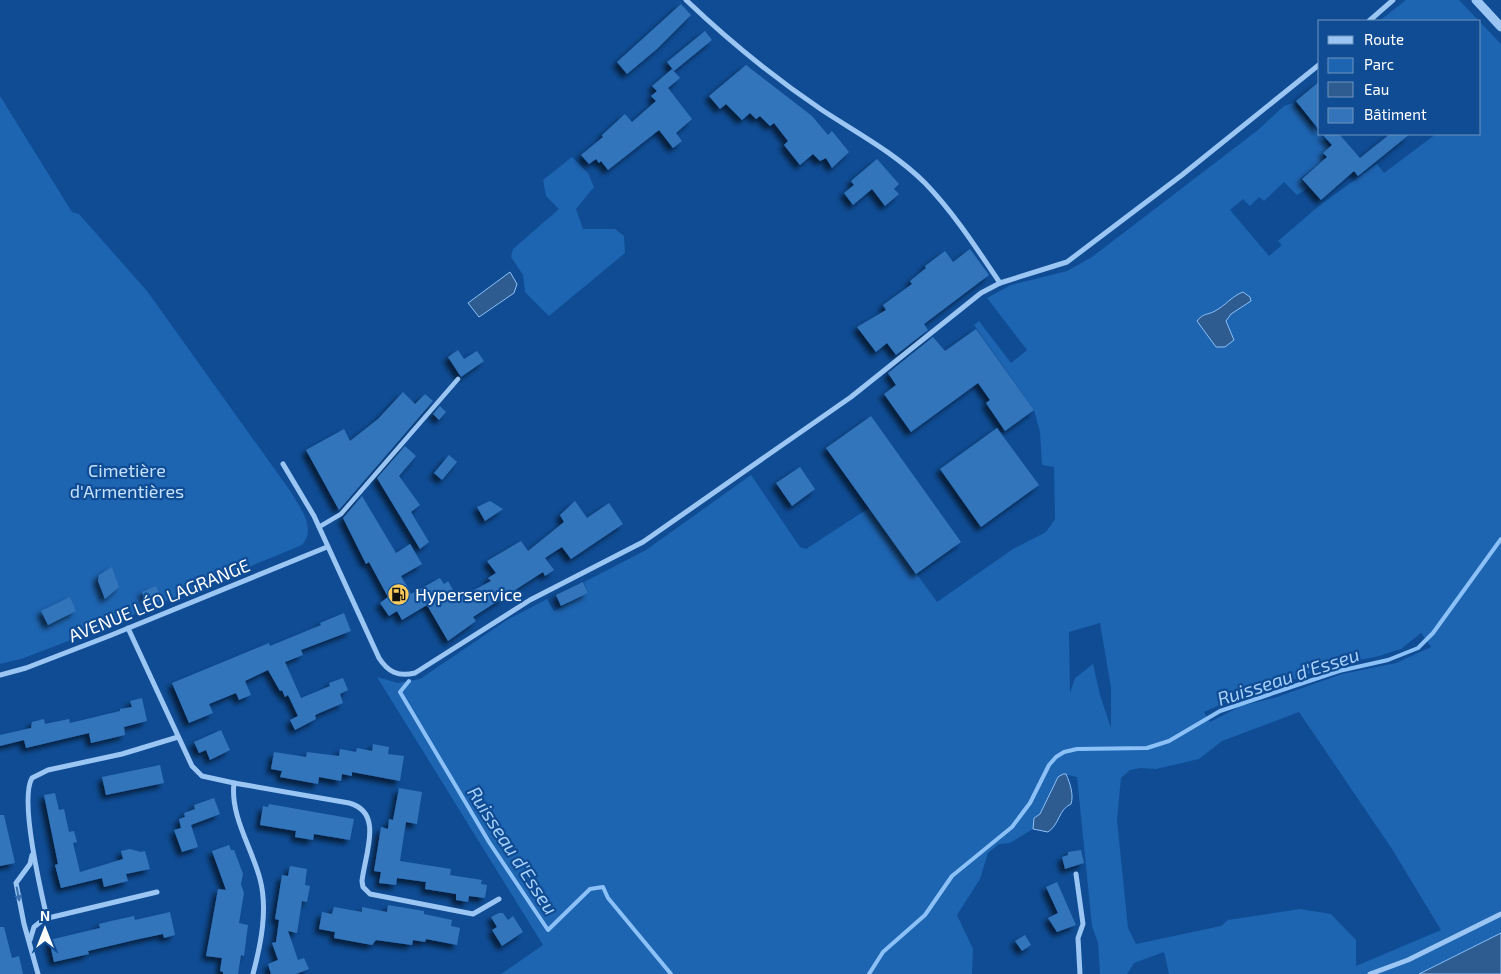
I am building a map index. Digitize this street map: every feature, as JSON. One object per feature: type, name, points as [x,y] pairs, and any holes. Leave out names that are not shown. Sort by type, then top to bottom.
[{"type":"street","points":[[686,0],[722,35],[756,63],[883,150],[924,182],[952,215],[1000,283]]},
{"type":"street","points":[[1370,20],[1393,0]]},
{"type":"street","points":[[1481,2],[1501,26]]},
{"type":"street","points":[[283,464],[319,527],[382,664],[390,672],[398,674],[418,672],[461,642],[530,600],[643,542],[851,397],[981,293],[1000,283],[1067,262],[1182,175],[1318,66]]},
{"type":"street","points":[[319,527],[341,514],[458,379]]},
{"type":"street","name":"AVENUE LÉO LAGRANGE","points":[[0,675],[26,668],[328,547]]},
{"type":"street","points":[[128,628],[178,737],[197,772],[209,778],[349,803],[362,808],[370,821],[362,881],[363,887],[370,894],[473,914],[499,899]]},
{"type":"street","points":[[47,918],[32,852],[28,793],[30,782],[36,775],[122,754],[178,737]]},
{"type":"street","points":[[234,783],[235,808],[255,864],[263,895],[262,922],[254,974]]},
{"type":"street","points":[[32,852],[31,860],[16,883],[38,974]]},
{"type":"street","points":[[1076,874],[1082,924],[1078,938],[1080,974]]},
{"type":"street","points":[[30,940],[36,925],[47,918],[157,892]]},
{"type":"street","points":[[1370,974],[1408,960],[1501,914]]},
{"type":"green space","points":[[1406,0],[1459,0],[1478,20],[1380,20]]},
{"type":"green space","points":[[1481,23],[1501,44],[1501,933],[1419,974],[1169,974],[1164,952],[1134,963],[1127,974],[1100,974],[1098,943],[1092,926],[1077,777],[1063,774],[1058,777],[1040,814],[1034,818],[1033,829],[1010,843],[999,844],[988,853],[980,879],[957,915],[973,949],[972,974],[501,974],[543,945],[377,677],[398,683],[420,679],[507,620],[547,599],[554,611],[588,593],[584,582],[646,550],[751,475],[800,547],[806,549],[869,508],[937,602],[1013,549],[1046,532],[1055,519],[1054,467],[1042,465],[1040,432],[1034,410],[974,325],[979,321],[1011,363],[1027,350],[987,298],[1011,285],[1067,271],[1092,257],[1258,130],[1284,106],[1293,103],[1330,147],[1323,155],[1325,159],[1300,179],[1308,188],[1297,195],[1284,182],[1264,201],[1259,197],[1250,206],[1243,199],[1230,210],[1269,256],[1282,245],[1278,241],[1320,205],[1377,164],[1384,173],[1435,135],[1481,135]],"holes":[[[1100,623],[1111,688],[1111,728],[1100,695],[1093,664],[1075,678],[1070,693],[1069,632]],[[1421,633],[1431,647],[1396,663],[1342,674],[1274,698],[1241,706],[1210,722],[1204,712],[1240,696],[1271,688],[1333,665],[1376,657],[1401,649]],[[1299,712],[1392,849],[1441,930],[1356,966],[1356,940],[1331,914],[1300,909],[1228,920],[1221,926],[1136,944],[1128,928],[1117,820],[1121,778],[1130,770],[1141,768],[1156,769],[1199,759],[1222,741]]]},
{"type":"green space","name":"Cimetière d'Armentières","points":[[0,96],[72,212],[79,214],[147,291],[291,492],[306,518],[308,532],[302,545],[79,637],[21,659],[0,664]]},
{"type":"green space","points":[[572,157],[588,173],[594,187],[576,209],[583,229],[615,229],[624,236],[625,253],[549,316],[525,292],[523,275],[511,257],[513,249],[559,209],[546,196],[543,180]]},
{"type":"water","points":[[510,272],[517,284],[514,293],[479,317],[468,303]]},
{"type":"water","points":[[1243,292],[1250,297],[1251,301],[1231,314],[1226,321],[1234,340],[1225,347],[1216,347],[1197,321]]},
{"type":"water","points":[[1066,774],[1070,785],[1071,804],[1064,810],[1055,825],[1048,832],[1033,829],[1034,818],[1040,814],[1058,777]]},
{"type":"water","points":[[1501,933],[1501,974],[1419,974]]},
{"type":"building","points":[[681,4],[691,15],[657,49],[627,74],[617,62]]},
{"type":"building","points":[[705,31],[712,40],[674,71],[667,62]]},
{"type":"building","points":[[746,65],[812,116],[828,135],[832,131],[849,152],[832,168],[826,158],[820,161],[813,154],[800,165],[784,145],[788,141],[774,123],[770,126],[760,116],[756,119],[750,113],[742,120],[726,104],[720,109],[709,96]]},
{"type":"building","points":[[672,69],[680,78],[668,88],[692,119],[676,133],[682,141],[673,148],[659,130],[608,170],[601,161],[599,163],[596,159],[589,164],[581,155],[603,137],[602,135],[625,114],[632,122],[656,101],[651,96],[657,91],[652,86]]},
{"type":"building","points":[[1318,83],[1318,128],[1296,101]]},
{"type":"building","points":[[1323,135],[1340,135],[1360,158],[1389,135],[1409,135],[1358,176],[1354,171],[1321,200],[1302,179],[1327,157],[1323,153],[1332,145]]},
{"type":"building","points":[[877,159],[899,184],[894,189],[899,194],[885,206],[872,189],[853,205],[844,193],[854,185],[851,181]]},
{"type":"building","points":[[970,249],[989,275],[924,324],[928,330],[896,355],[887,343],[876,352],[857,327],[886,310],[883,305],[912,284],[910,281],[926,268],[925,266],[945,251],[953,262]]},
{"type":"building","points":[[976,329],[1034,410],[1005,431],[986,403],[990,400],[978,383],[911,432],[884,394],[896,385],[888,373],[933,337],[945,351]]},
{"type":"building","points":[[458,350],[464,359],[477,351],[484,361],[461,377],[448,357]]},
{"type":"building","points":[[403,392],[415,404],[425,394],[433,401],[339,510],[306,450],[344,429],[350,441],[378,419]]},
{"type":"building","points":[[440,406],[446,412],[439,420],[433,414]]},
{"type":"building","points":[[871,416],[961,542],[916,574],[826,448]]},
{"type":"building","points":[[997,428],[1039,485],[981,527],[940,469]]},
{"type":"building","points":[[405,446],[416,456],[399,476],[420,505],[411,512],[429,542],[420,549],[377,478]]},
{"type":"building","points":[[449,455],[457,462],[442,480],[434,473]]},
{"type":"building","points":[[800,467],[815,489],[792,506],[776,483]]},
{"type":"building","points":[[362,496],[396,553],[410,544],[422,564],[401,576],[411,594],[440,578],[444,584],[448,581],[457,597],[460,595],[461,597],[491,581],[488,578],[496,573],[487,561],[521,541],[528,551],[564,522],[560,515],[575,501],[587,518],[609,503],[623,524],[571,559],[562,547],[545,558],[554,570],[545,576],[543,572],[473,617],[476,621],[448,641],[427,605],[402,620],[397,611],[389,616],[380,603],[388,597],[369,562],[366,564],[343,518]]},
{"type":"building","points":[[490,501],[503,509],[485,521],[477,507]]},
{"type":"building","points":[[112,567],[119,587],[105,599],[98,581],[99,575]]},
{"type":"building","points":[[583,582],[588,593],[561,606],[556,595]]},
{"type":"building","points":[[156,586],[162,600],[148,605],[142,592]]},
{"type":"building","points":[[70,597],[76,611],[48,625],[41,611]]},
{"type":"building","points":[[344,613],[351,631],[301,650],[303,655],[285,662],[301,698],[330,686],[329,683],[343,678],[348,690],[340,694],[343,703],[315,715],[316,719],[295,730],[290,720],[298,716],[288,695],[285,697],[282,690],[280,691],[268,670],[245,681],[251,695],[239,700],[236,693],[209,704],[213,713],[189,723],[172,683],[269,643],[270,646],[321,625],[320,623]]},
{"type":"building","points":[[142,698],[147,721],[124,727],[125,735],[91,743],[89,733],[26,748],[24,740],[0,746],[0,735],[31,728],[32,722],[44,719],[45,724],[69,719],[70,723],[132,707],[130,701]]},
{"type":"building","points":[[221,730],[230,750],[210,760],[206,750],[199,753],[194,742]]},
{"type":"building","points":[[373,744],[389,747],[388,754],[404,756],[400,781],[352,772],[352,776],[342,774],[341,781],[319,777],[318,784],[280,777],[282,771],[271,769],[274,752],[306,757],[307,752],[339,756],[340,749],[356,752],[357,748],[372,751]]},
{"type":"building","points":[[160,765],[164,783],[106,795],[102,777]]},
{"type":"building","points":[[399,788],[422,792],[417,824],[406,822],[400,861],[451,869],[450,875],[482,880],[481,884],[487,885],[485,898],[469,896],[468,902],[456,900],[456,894],[425,889],[426,882],[397,878],[396,885],[379,883],[381,872],[374,871],[381,827],[388,829],[389,819],[393,820]]},
{"type":"building","points":[[55,793],[59,810],[64,809],[69,832],[74,831],[77,842],[73,843],[80,872],[123,859],[121,851],[130,849],[141,852],[145,851],[150,869],[126,874],[128,881],[104,887],[102,878],[61,888],[55,865],[58,864],[44,795]]},
{"type":"building","points":[[214,798],[220,814],[191,825],[198,847],[182,852],[174,830],[181,828],[179,819],[185,817],[184,813],[195,809],[194,805]]},
{"type":"building","points":[[269,804],[354,819],[350,840],[314,834],[313,840],[295,837],[296,831],[260,825],[263,806],[268,807]]},
{"type":"building","points":[[0,815],[4,815],[15,863],[0,866]]},
{"type":"building","points":[[229,845],[231,850],[234,850],[243,874],[241,884],[244,893],[239,923],[248,925],[244,956],[241,955],[238,974],[223,974],[220,971],[222,958],[206,956],[218,889],[226,890],[212,851]]},
{"type":"building","points":[[1081,850],[1084,863],[1065,869],[1062,857],[1068,855],[1068,852]]},
{"type":"building","points":[[290,866],[307,869],[305,885],[310,886],[307,902],[302,901],[297,933],[288,931],[298,960],[304,958],[309,969],[296,974],[271,974],[268,964],[278,960],[272,943],[276,942],[279,920],[275,919],[282,875],[288,876]]},
{"type":"building","points":[[1057,882],[1076,925],[1057,932],[1048,918],[1058,913],[1046,887]]},
{"type":"building","points":[[388,905],[424,911],[424,914],[452,920],[451,926],[460,928],[457,945],[426,939],[425,942],[413,940],[412,945],[376,940],[372,945],[334,938],[335,932],[319,929],[322,912],[332,914],[334,907],[362,912],[362,907],[387,912]]},
{"type":"building","points":[[170,912],[175,935],[164,938],[163,934],[139,939],[88,951],[89,954],[54,962],[49,940],[100,928],[99,924],[111,921],[134,916],[135,920]]},
{"type":"building","points":[[503,913],[508,920],[513,916],[523,932],[502,946],[492,930],[497,927],[491,917]]},
{"type":"building","points":[[0,927],[4,927],[12,958],[19,956],[23,974],[0,974]]},
{"type":"building","points":[[1025,935],[1031,945],[1022,951],[1015,941]]},
{"type":"waterway","name":"Ruisseau d'Esseu","points":[[869,974],[883,952],[925,915],[952,876],[1012,827],[1030,803],[1049,765],[1056,757],[1064,752],[1077,749],[1147,748],[1169,741],[1220,711],[1339,671],[1388,660],[1418,648],[1433,633],[1501,539]]},
{"type":"waterway","name":"Ruisseau d'Esseu","points":[[409,681],[400,692],[489,842],[548,930],[590,889],[603,887],[608,898],[671,974]]},
{"type":"place","name":"Hyperservice","points":[[399,594]]}]
